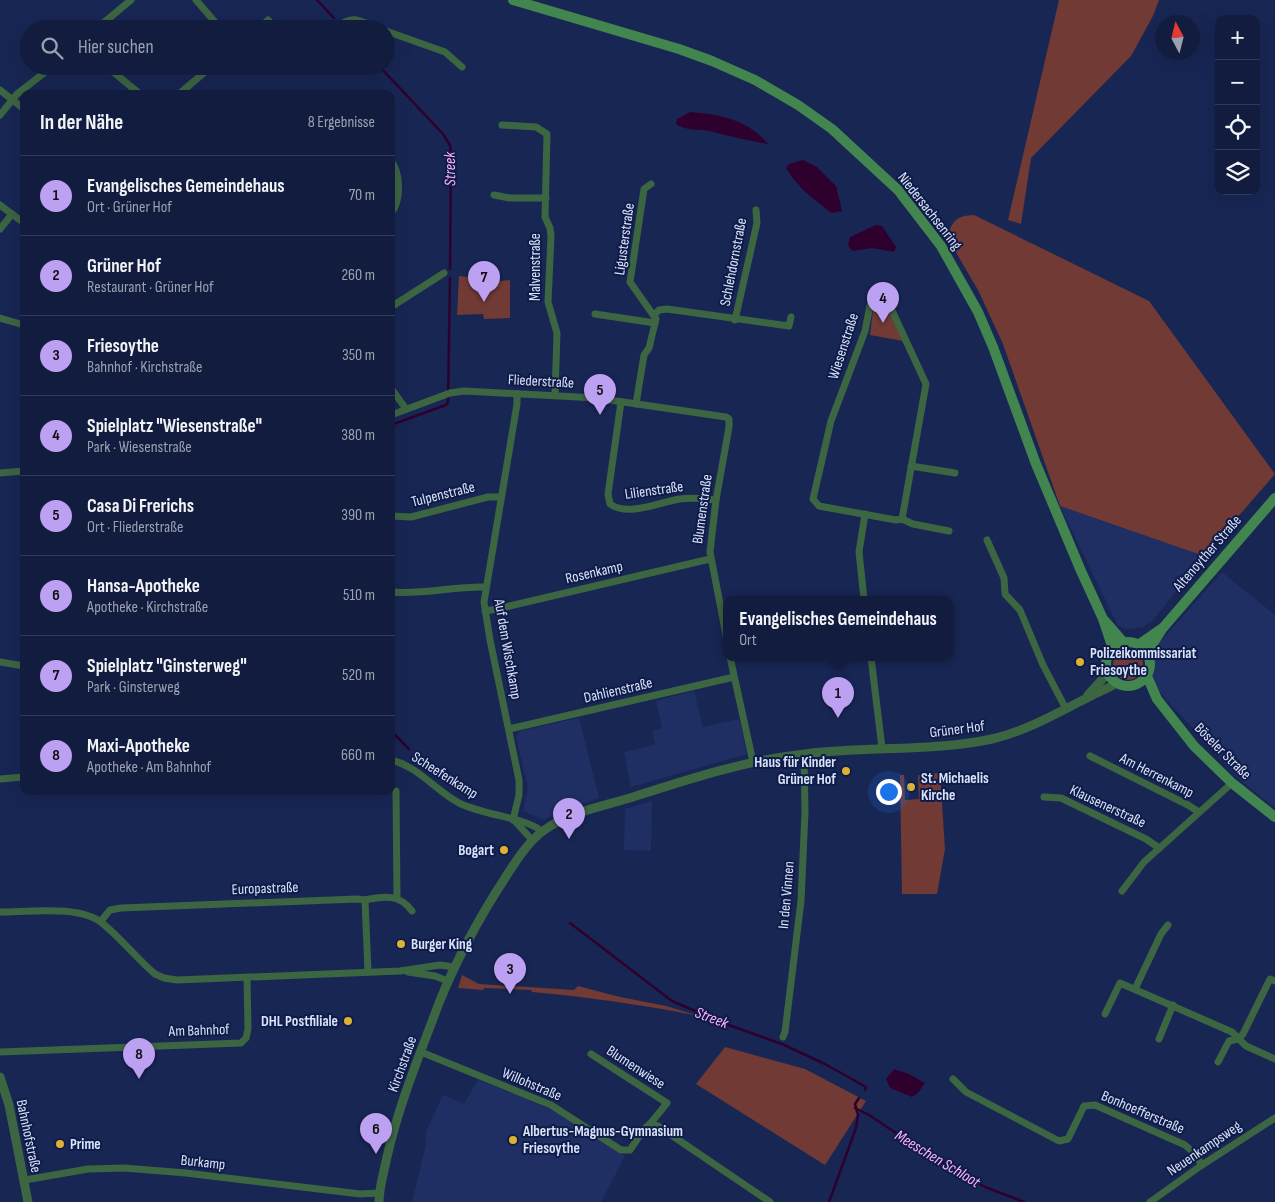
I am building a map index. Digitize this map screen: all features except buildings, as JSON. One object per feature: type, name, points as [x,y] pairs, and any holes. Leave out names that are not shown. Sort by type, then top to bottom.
[{"type":"main road","name":"Niedersachsenring","points":[[513,0],[679,49],[755,80],[798,105],[832,129],[898,190],[941,246],[978,312],[1036,464],[1103,619],[1113,649]]},
{"type":"main road","name":"Altenoyther Straße","points":[[1147,653],[1162,628],[1275,498]]},
{"type":"main road","name":"Niedersachsenring","points":[[1103,619],[1124,643]]},
{"type":"main road","name":"Altenoyther Straße","points":[[1138,644],[1162,628]]},
{"type":"main road","points":[[1124,643],[1138,644],[1147,653],[1150,665],[1147,676],[1136,685],[1123,686],[1117,683],[1108,673],[1107,660],[1113,649],[1124,643]]},
{"type":"main road","name":"Böseler Straße","points":[[1147,676],[1157,699],[1194,746],[1232,783],[1275,817]]},
{"type":"main road","name":"Böseler Straße","points":[[1136,685],[1157,699]]},
{"type":"street","points":[[107,20],[131,0]]},
{"type":"street","points":[[196,0],[213,20]]},
{"type":"street","points":[[395,34],[445,52],[462,67]]},
{"type":"street","points":[[23,90],[42,75]]},
{"type":"street","points":[[117,75],[135,90]]},
{"type":"street","points":[[184,90],[201,75]]},
{"type":"street","points":[[0,90],[20,106]]},
{"type":"street","points":[[0,116],[20,92]]},
{"type":"street","name":"Malvenstraße","points":[[502,125],[536,127],[548,134],[545,217],[551,236],[548,302],[557,333],[554,395]]},
{"type":"street","points":[[395,169],[398,175],[397,206],[395,208]]},
{"type":"street","name":"Ligusterstraße","points":[[651,184],[644,189],[630,282],[654,314]]},
{"type":"street","points":[[494,195],[510,198],[546,198]]},
{"type":"street","points":[[0,205],[20,220]]},
{"type":"street","name":"Schlehdornstraße","points":[[736,320],[756,223],[756,210]]},
{"type":"street","points":[[0,229],[12,214]]},
{"type":"street","points":[[395,304],[444,273]]},
{"type":"street","name":"Wiesenstraße","points":[[902,519],[926,384],[889,304],[871,301],[865,330],[831,421],[814,499],[819,506],[896,520],[902,519],[912,524],[949,531]]},
{"type":"street","name":"Schlehdornstraße","points":[[654,314],[660,310],[667,309],[789,326],[791,316]]},
{"type":"street","points":[[595,314],[655,323]]},
{"type":"street","points":[[636,404],[644,356],[649,348],[656,319],[654,314]]},
{"type":"street","points":[[0,318],[20,324]]},
{"type":"street","name":"Fliederstraße","points":[[395,414],[447,394],[464,391],[554,395],[722,415]]},
{"type":"street","points":[[395,394],[406,410]]},
{"type":"street","name":"Auf dem Wischkamp","points":[[514,820],[519,795],[519,780],[485,610],[486,587],[517,394]]},
{"type":"street","name":"Lilienstraße","points":[[621,402],[608,494],[610,504],[620,509],[631,509],[678,499],[716,500]]},
{"type":"street","name":"Blumenstraße","points":[[722,415],[729,419],[730,426],[716,500],[710,559],[723,621]]},
{"type":"street","points":[[911,466],[954,473]]},
{"type":"street","points":[[0,473],[20,470]]},
{"type":"street","name":"Tulpenstraße","points":[[395,516],[411,517],[488,497],[501,497]]},
{"type":"street","points":[[864,596],[859,552],[865,514]]},
{"type":"street","points":[[987,540],[1004,578],[1005,594],[1020,610],[1043,665],[1066,709]]},
{"type":"street","name":"Rosenkamp","points":[[485,610],[498,609],[710,559]]},
{"type":"street","points":[[395,592],[474,586],[486,587]]},
{"type":"street","points":[[731,661],[753,762]]},
{"type":"street","points":[[871,661],[882,748]]},
{"type":"street","points":[[0,662],[20,665]]},
{"type":"street","name":"Grüner Hof","points":[[1085,699],[1108,673]]},
{"type":"street","name":"Dahlienstraße","points":[[509,729],[734,677]]},
{"type":"street","name":"Grüner Hof","points":[[454,967],[481,915],[518,857],[532,840],[552,824],[656,790],[753,762],[804,754],[963,744],[993,739],[1021,730],[1117,683]]},
{"type":"street","name":"In den Vinnen","points":[[783,1037],[801,901],[804,754]]},
{"type":"street","name":"Am Herrenkamp","points":[[1090,756],[1199,812],[1232,783]]},
{"type":"street","name":"Scheefenkamp","points":[[395,762],[418,773],[458,802],[483,812],[530,824],[542,831]]},
{"type":"street","points":[[0,779],[20,777]]},
{"type":"street","points":[[396,791],[397,898],[403,901],[412,912]]},
{"type":"street","name":"Klausenerstraße","points":[[1044,797],[1061,798],[1146,839],[1159,848]]},
{"type":"street","points":[[1122,891],[1139,868],[1199,812]]},
{"type":"street","points":[[514,820],[532,840]]},
{"type":"street","name":"Europastraße","points":[[101,921],[110,910],[121,908],[397,898]]},
{"type":"street","points":[[365,900],[368,972]]},
{"type":"street","points":[[0,912],[70,912],[86,914],[101,921],[147,967],[164,978],[192,981],[400,971],[440,965],[454,967]]},
{"type":"street","points":[[1135,989],[1161,934],[1168,925]]},
{"type":"street","name":"Kirchstraße","points":[[379,1198],[395,1128],[408,1086],[454,967]]},
{"type":"street","points":[[400,971],[435,976],[448,982]]},
{"type":"street","name":"Am Bahnhof","points":[[0,1052],[241,1042],[246,1038],[248,1029],[246,978]]},
{"type":"street","points":[[1218,1062],[1229,1041],[1238,1039],[1244,1034],[1270,979],[1275,981]]},
{"type":"street","points":[[1106,1014],[1120,983],[1232,1032],[1246,1046],[1275,1059]]},
{"type":"street","points":[[1158,1038],[1172,1005]]},
{"type":"street","name":"Willohstraße","points":[[421,1052],[551,1105],[621,1150],[630,1150],[644,1128],[650,1124]]},
{"type":"street","name":"Blumenwiese","points":[[591,1054],[666,1103],[650,1124]]},
{"type":"street","name":"Bahnhofstraße","points":[[0,1077],[9,1104],[28,1202]]},
{"type":"street","name":"Bonhoefferstraße","points":[[954,1079],[966,1092],[1059,1141],[1068,1139],[1084,1106],[1095,1104],[1185,1145],[1194,1152],[1202,1165]]},
{"type":"street","name":"Neuenkampsweg","points":[[1150,1202],[1202,1165],[1275,1118]]},
{"type":"street","points":[[650,1124],[658,1126],[770,1202]]},
{"type":"street","name":"Burkamp","points":[[25,1180],[88,1169],[124,1168],[186,1173],[360,1194],[379,1198]]},
{"type":"shaded area","points":[[1059,0],[1159,0],[1153,16],[1131,56],[1031,158],[1021,224],[1008,220]]},
{"type":"shaded area","points":[[690,112],[712,114],[743,124],[752,129],[768,144],[710,131],[688,129],[676,124],[677,119]]},
{"type":"shaded area","points":[[803,160],[817,167],[836,186],[842,211],[832,213],[819,204],[790,175],[786,168],[789,164]]},
{"type":"shaded area","points":[[974,215],[1149,301],[1275,474],[1204,556],[1060,506],[1003,344],[978,290],[947,237],[956,220]]},
{"type":"shaded area","points":[[876,225],[882,226],[896,247],[894,252],[872,248],[853,251],[850,248],[848,245],[850,237]]},
{"type":"shaded area","points":[[459,276],[500,281],[510,280],[510,318],[484,319],[483,314],[457,315]]},
{"type":"shaded area","points":[[879,306],[888,310],[897,325],[903,341],[870,335],[873,310]]},
{"type":"shaded area","points":[[1060,506],[1204,556],[1153,620],[1143,627],[1129,629],[1118,626]]},
{"type":"shaded area","points":[[1222,572],[1275,615],[1275,808],[1245,784],[1227,766],[1158,690],[1153,674],[1154,655],[1160,642]]},
{"type":"shaded area","points":[[1128,650],[1139,654],[1143,665],[1139,676],[1128,680],[1117,676],[1113,665],[1117,654]]},
{"type":"shaded area","points":[[694,691],[703,727],[739,719],[747,754],[631,787],[624,752],[655,745],[652,731],[662,728],[656,701]]},
{"type":"shaded area","points":[[579,718],[599,798],[544,820],[523,811],[528,788],[516,737],[520,731]]},
{"type":"shaded area","points":[[940,773],[945,849],[937,894],[902,894],[900,775],[904,775],[905,800],[919,799],[918,775]]},
{"type":"shaded area","points":[[652,801],[651,851],[624,850],[625,809]]},
{"type":"shaded area","points":[[462,975],[479,984],[574,990],[578,986],[666,1006],[699,1016],[658,1008],[532,992],[531,990],[458,988]]},
{"type":"shaded area","points":[[725,1047],[805,1069],[866,1101],[825,1165],[696,1084]]},
{"type":"shaded area","points":[[894,1069],[909,1074],[925,1083],[918,1093],[912,1097],[890,1088],[886,1079]]},
{"type":"shaded area","name":"Albertus-Magnus-Gymnasium Friesoythe","points":[[478,1080],[554,1111],[625,1156],[601,1202],[412,1202],[426,1144],[426,1132],[443,1095],[464,1104]]},
{"type":"waterway","name":"Streek","points":[[317,0],[334,18]]},
{"type":"waterway","name":"Streek","points":[[387,75],[443,134],[450,145],[450,269]]},
{"type":"waterway","name":"Streek","points":[[395,424],[446,405],[448,402],[450,278]]},
{"type":"waterway","name":"Streek","points":[[395,735],[409,749]]},
{"type":"waterway","name":"Streek","points":[[570,923],[672,1001],[726,1024],[782,1044],[825,1064],[866,1087],[865,1090]]},
{"type":"waterway","name":"Streek","points":[[829,1202],[856,1128],[858,1115],[855,1104],[859,1098]]},
{"type":"waterway","name":"Meeschen Schloot","points":[[855,1108],[985,1187],[1024,1202]]},
{"type":"place","name":"Spielplatz \"Ginsterweg\"","points":[[484,302]]},
{"type":"place","name":"Spielplatz \"Wiesenstraße\"","points":[[883,323]]},
{"type":"place","name":"Casa Di Frerichs","points":[[600,415]]},
{"type":"place","name":"Polizeikommissariat Friesoythe","points":[[1080,662]]},
{"type":"place","name":"Evangelisches Gemeindehaus","points":[[838,718]]},
{"type":"place","name":"Haus für Kinder Grüner Hof","points":[[846,771]]},
{"type":"place","name":"St. Michaelis Kirche","points":[[911,787]]},
{"type":"place","name":"Grüner Hof","points":[[569,839]]},
{"type":"place","name":"Bogart","points":[[504,850]]},
{"type":"place","name":"Burger King","points":[[401,944]]},
{"type":"place","name":"Friesoythe","points":[[510,994]]},
{"type":"place","name":"DHL Postfiliale","points":[[348,1021]]},
{"type":"place","name":"Maxi-Apotheke","points":[[139,1079]]},
{"type":"place","name":"Albertus-Magnus-Gymnasium Friesoythe","points":[[513,1140]]},
{"type":"place","name":"Prime","points":[[60,1144]]},
{"type":"place","name":"Hansa-Apotheke","points":[[376,1154]]}]
